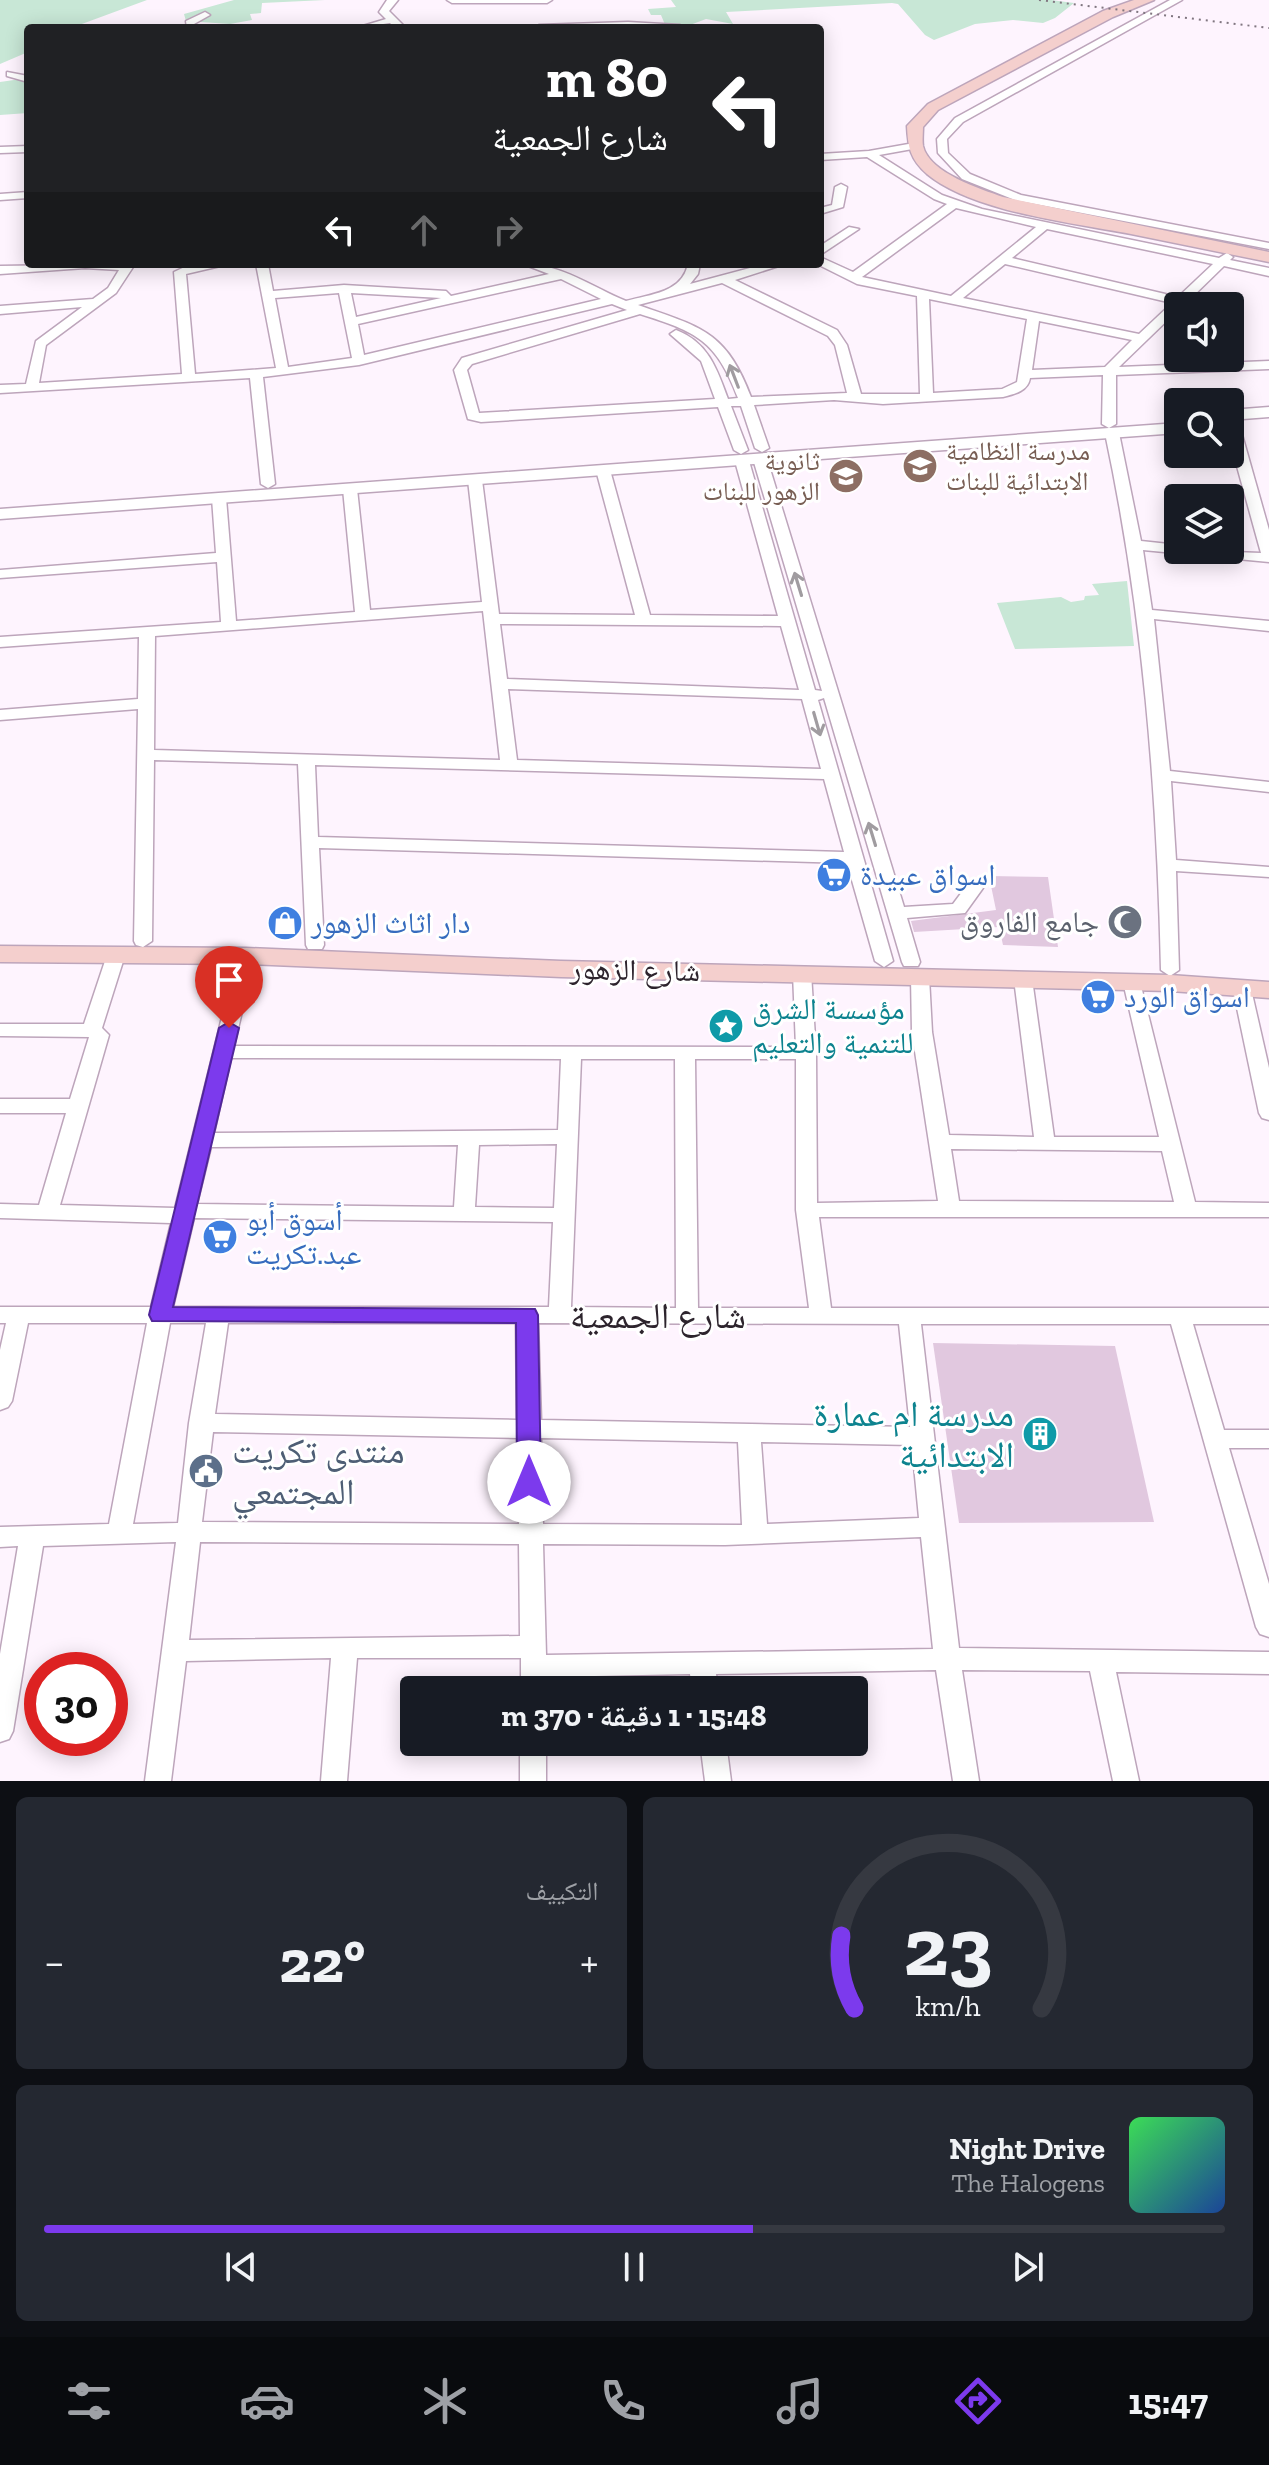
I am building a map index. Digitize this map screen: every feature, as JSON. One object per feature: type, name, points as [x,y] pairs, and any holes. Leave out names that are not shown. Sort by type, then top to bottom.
[{"type":"main road","points":[[1147,0],[1108,14],[933,107],[915,126],[914,146],[904,156],[904,162],[939,190],[984,207],[1269,266]]},
{"type":"main road","points":[[1227,257],[1269,257]]},
{"type":"main road","name":"شارع الزهور","points":[[0,939],[315,945],[802,973],[916,969],[1170,970],[1269,975]]},
{"type":"main road","name":"شارع الزهور","points":[[0,954],[884,961],[916,969],[1023,979],[1256,990]]},
{"type":"street","points":[[393,0],[384,8],[396,24]]},
{"type":"street","points":[[452,0],[548,2]]},
{"type":"street","points":[[1177,0],[959,120],[942,139],[943,153],[953,167],[973,180],[1019,198],[1269,246]]},
{"type":"street","points":[[190,24],[205,15]]},
{"type":"street","points":[[562,18],[568,24]]},
{"type":"street","points":[[376,24],[391,20]]},
{"type":"street","points":[[11,74],[24,78]]},
{"type":"street","points":[[824,157],[869,154],[914,146]]},
{"type":"street","points":[[0,150],[24,149]]},
{"type":"street","points":[[869,154],[924,190],[954,204],[996,217],[1044,226],[1078,227]]},
{"type":"street","points":[[824,210],[837,207],[841,187]]},
{"type":"street","points":[[0,197],[24,195]]},
{"type":"street","points":[[853,278],[954,204]]},
{"type":"street","points":[[955,299],[1044,226]]},
{"type":"street","points":[[824,248],[853,229]]},
{"type":"street","points":[[1190,292],[1227,257],[1269,272]]},
{"type":"street","points":[[1004,260],[1164,297]]},
{"type":"street","points":[[824,263],[853,278],[1141,338]]},
{"type":"street","points":[[0,270],[28,268]]},
{"type":"street","points":[[32,387],[40,344],[112,290],[127,268]]},
{"type":"street","points":[[189,379],[180,272],[190,268]]},
{"type":"street","points":[[263,268],[283,372]]},
{"type":"street","points":[[541,268],[563,275],[612,300],[659,315],[715,344],[727,358],[744,401],[787,621],[884,961]]},
{"type":"street","points":[[680,289],[693,268]]},
{"type":"street","points":[[626,305],[763,268]]},
{"type":"street","points":[[351,322],[563,275]]},
{"type":"street","points":[[722,278],[833,333],[841,345],[855,397]]},
{"type":"street","points":[[268,295],[344,289],[464,298]]},
{"type":"street","points":[[344,289],[359,361]]},
{"type":"street","points":[[923,293],[927,397]]},
{"type":"street","points":[[0,389],[283,372],[359,361],[612,300]]},
{"type":"street","points":[[0,310],[97,301]]},
{"type":"street","points":[[640,311],[467,361],[460,370],[473,416],[481,418],[744,401],[855,397],[877,400],[1009,392],[1021,386],[1025,374],[1034,316]]},
{"type":"street","points":[[640,311],[645,318],[690,342],[703,354],[723,402],[754,458],[916,969],[922,1032],[950,1208]]},
{"type":"street","points":[[1164,317],[1109,371],[1110,428],[1146,614],[1163,775],[1170,970]]},
{"type":"street","points":[[1025,374],[1269,365]]},
{"type":"street","points":[[256,374],[268,484]]},
{"type":"street","points":[[1244,418],[1269,412]]},
{"type":"street","points":[[0,503],[219,498],[350,489],[754,458],[1164,421]]},
{"type":"street","points":[[1244,421],[1269,421]]},
{"type":"street","points":[[1110,428],[1164,428]]},
{"type":"street","points":[[0,514],[268,484],[784,458],[930,442]]},
{"type":"street","points":[[1244,468],[1269,557],[1244,555]]},
{"type":"street","points":[[603,470],[643,618]]},
{"type":"street","points":[[475,480],[509,765]]},
{"type":"street","points":[[350,489],[363,615]]},
{"type":"street","points":[[219,498],[229,625]]},
{"type":"street","points":[[1135,545],[1164,548]]},
{"type":"street","points":[[0,574],[224,557]]},
{"type":"street","points":[[0,642],[363,615],[490,612],[787,621]]},
{"type":"street","points":[[1146,614],[1269,626]]},
{"type":"street","points":[[143,941],[147,632]]},
{"type":"street","points":[[499,684],[829,695]]},
{"type":"street","points":[[0,715],[146,703]]},
{"type":"street","points":[[145,755],[831,774]]},
{"type":"street","points":[[306,760],[315,945]]},
{"type":"street","points":[[1163,775],[1269,787]]},
{"type":"street","points":[[310,842],[855,858]]},
{"type":"street","points":[[1167,865],[1269,872]]},
{"type":"street","points":[[896,913],[959,909],[974,888]]},
{"type":"street","points":[[92,1030],[116,955]]},
{"type":"street","points":[[119,1534],[160,1315],[246,956]]},
{"type":"street","points":[[802,973],[807,1210],[821,1315]]},
{"type":"street","points":[[1023,979],[1045,1144]]},
{"type":"street","points":[[1132,982],[1186,1208]]},
{"type":"street","points":[[1256,990],[1269,1113]]},
{"type":"street","points":[[0,1030],[92,1030],[99,1035],[47,1212]]},
{"type":"street","points":[[223,1052],[806,1053]]},
{"type":"street","points":[[560,1315],[571,1054]]},
{"type":"street","points":[[685,1054],[687,1315]]},
{"type":"street","points":[[0,1106],[80,1106]]},
{"type":"street","points":[[202,1140],[567,1137]]},
{"type":"street","points":[[464,1214],[469,1138]]},
{"type":"street","points":[[940,1142],[1169,1144]]},
{"type":"street","points":[[807,1210],[1269,1210]]},
{"type":"street","points":[[0,1211],[564,1215]]},
{"type":"street","points":[[158,1781],[177,1651],[201,1423],[218,1314]]},
{"type":"street","points":[[0,1401],[10,1315]]},
{"type":"street","name":"شارع الجمعية","points":[[10,1315],[1269,1316]]},
{"type":"street","points":[[527,1315],[533,1668]]},
{"type":"street","points":[[909,1315],[947,1659],[966,1781]]},
{"type":"street","points":[[1180,1316],[1216,1439],[1258,1561],[1269,1627]]},
{"type":"street","points":[[201,1423],[922,1436]]},
{"type":"street","points":[[749,1433],[755,1534]]},
{"type":"street","points":[[1216,1439],[1269,1439]]},
{"type":"street","points":[[0,1537],[190,1532],[755,1534],[931,1527]]},
{"type":"street","points":[[0,1731],[6,1662],[32,1537]]},
{"type":"street","points":[[177,1651],[345,1647],[533,1668],[947,1659],[1269,1663]]},
{"type":"street","points":[[334,1781],[345,1647]]},
{"type":"street","points":[[702,1663],[703,1676]]},
{"type":"street","points":[[1101,1663],[1126,1781]]},
{"type":"street","points":[[533,1756],[533,1781]]},
{"type":"street","points":[[715,1756],[718,1781]]},
{"type":"green space","points":[[0,0],[147,0],[82,24],[24,24],[24,54],[0,64]]},
{"type":"green space","points":[[234,0],[325,0],[262,3],[261,13],[250,14],[252,20],[230,24],[186,21],[184,14]]},
{"type":"green space","points":[[671,0],[1051,0],[1074,3],[1043,23],[1013,20],[975,24],[934,40],[925,35],[898,4],[892,3],[726,12],[733,24],[706,19],[693,24],[665,24],[661,15],[651,15],[648,9],[676,7]]},
{"type":"green space","points":[[24,79],[24,113],[0,115],[0,82]]},
{"type":"green space","points":[[1127,581],[1134,646],[1015,649],[997,603],[1061,597],[1071,602],[1084,600],[1085,596],[1099,595],[1092,584]]},
{"type":"building","points":[[989,876],[1048,877],[1058,947],[1003,945],[999,927],[914,932],[911,921],[996,910]]},
{"type":"building","name":"مدرسة ام عمارة الابتدائية","points":[[933,1343],[1115,1346],[1154,1522],[959,1523]]},
{"type":"railway","points":[[1039,0],[1269,28]]},
{"type":"place","name":"مدرسة النظامية الابتدائية للبنات","points":[[920,466]]},
{"type":"place","name":"ثانوية الزهور للبنات","points":[[846,476]]},
{"type":"place","name":"اسواق عبيدة","points":[[834,875]]},
{"type":"place","name":"جامع الفاروق","points":[[1125,922]]},
{"type":"place","name":"دار اثاث الزهور","points":[[285,923]]},
{"type":"place","name":"اسواق الورد","points":[[1098,997]]},
{"type":"place","name":"مؤسسة الشرق للتنمية والتعليم","points":[[726,1026]]},
{"type":"place","name":"أسوق أبو عبد.تكريت","points":[[220,1237]]},
{"type":"place","name":"مدرسة ام عمارة الابتدائية","points":[[1040,1434]]},
{"type":"place","name":"منتدى تكريت المجتمعي","points":[[206,1471]]},
{"type":"route","points":[[229,1028],[160,1315],[527,1315],[529,1482]]}]
